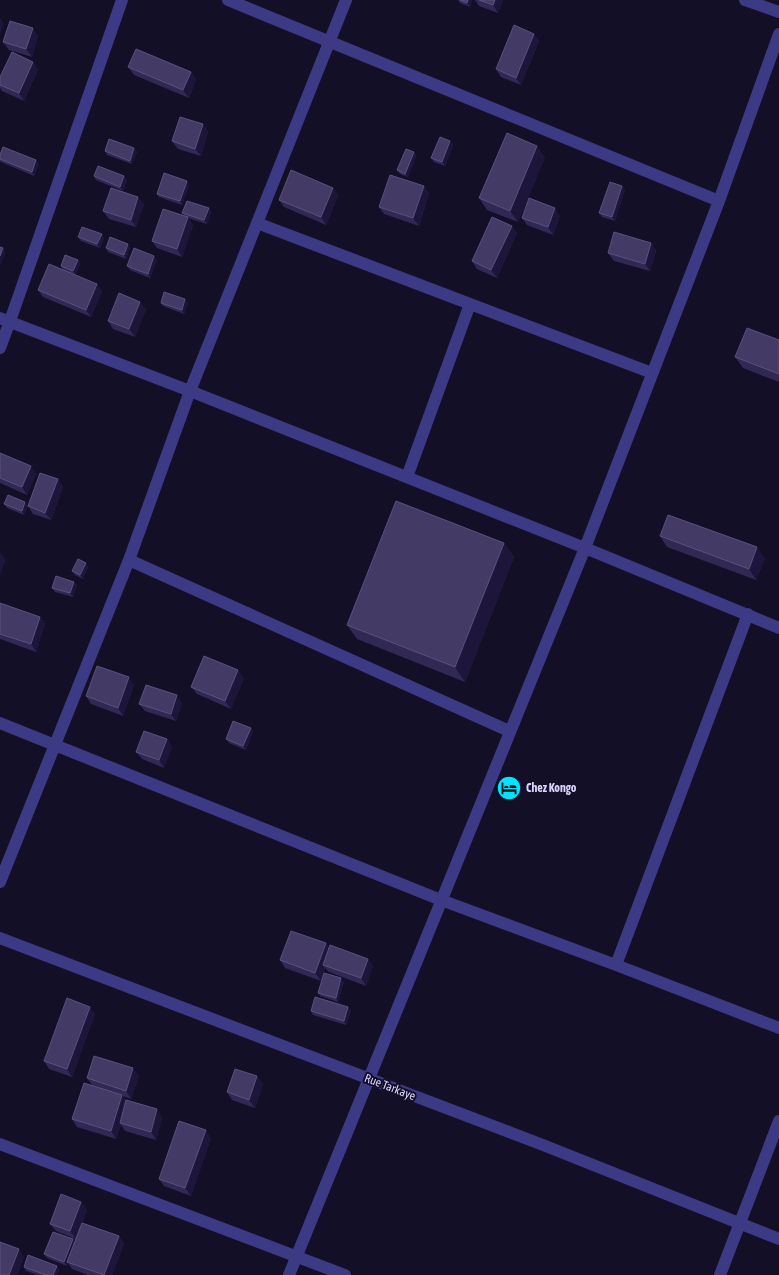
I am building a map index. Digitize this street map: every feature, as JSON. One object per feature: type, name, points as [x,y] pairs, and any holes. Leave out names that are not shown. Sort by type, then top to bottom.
[{"type":"street","points":[[0,348],[5,320],[122,0]]},
{"type":"street","points":[[228,0],[719,201]]},
{"type":"street","points":[[0,882],[129,560],[190,390],[346,0]]},
{"type":"street","points":[[745,0],[779,12]]},
{"type":"street","points":[[289,1275],[585,548],[719,201],[779,34]]},
{"type":"street","points":[[257,222],[652,373]]},
{"type":"street","points":[[408,477],[470,304]]},
{"type":"street","points":[[5,320],[190,390],[779,628]]},
{"type":"street","points":[[129,560],[510,731]]},
{"type":"street","points":[[616,965],[748,614]]},
{"type":"street","points":[[0,723],[441,900],[779,1028]]},
{"type":"street","name":"Rue Tarkaye","points":[[0,938],[543,1145],[779,1239]]},
{"type":"street","points":[[720,1275],[779,1121]]},
{"type":"street","points":[[0,1144],[345,1275]]},
{"type":"building","points":[[479,0],[495,0],[493,5]]},
{"type":"building","points":[[10,21],[33,28],[26,49],[3,42]]},
{"type":"building","points":[[514,25],[534,34],[516,78],[496,69]]},
{"type":"building","points":[[136,49],[191,72],[183,90],[128,67]]},
{"type":"building","points":[[12,52],[33,62],[19,93],[0,85],[0,77]]},
{"type":"building","points":[[180,117],[203,124],[195,149],[172,141]]},
{"type":"building","points":[[507,133],[537,146],[510,211],[479,198]]},
{"type":"building","points":[[440,137],[450,141],[442,162],[431,158]]},
{"type":"building","points":[[109,139],[134,148],[130,161],[105,151]]},
{"type":"building","points":[[3,147],[36,160],[32,172],[0,159]]},
{"type":"building","points":[[406,149],[414,152],[405,174],[397,170]]},
{"type":"building","points":[[98,166],[124,176],[120,187],[94,176]]},
{"type":"building","points":[[291,170],[333,188],[321,217],[279,200]]},
{"type":"building","points":[[164,173],[187,181],[180,201],[157,194]]},
{"type":"building","points":[[390,175],[424,186],[413,218],[379,207]]},
{"type":"building","points":[[610,182],[622,186],[612,217],[599,213]]},
{"type":"building","points":[[111,188],[138,197],[131,220],[103,211]]},
{"type":"building","points":[[529,198],[555,208],[548,227],[522,218]]},
{"type":"building","points":[[187,201],[209,208],[204,220],[182,213]]},
{"type":"building","points":[[163,209],[188,217],[177,249],[152,241]]},
{"type":"building","points":[[492,217],[512,226],[491,270],[472,261]]},
{"type":"building","points":[[82,227],[102,234],[97,244],[78,237]]},
{"type":"building","points":[[614,232],[651,243],[645,264],[608,253]]},
{"type":"building","points":[[110,237],[128,244],[124,255],[106,248]]},
{"type":"building","points":[[134,248],[154,256],[148,274],[127,266]]},
{"type":"building","points":[[65,255],[78,260],[73,271],[61,266]]},
{"type":"building","points":[[49,264],[97,284],[86,310],[38,290]]},
{"type":"building","points":[[164,292],[185,299],[182,310],[161,303]]},
{"type":"building","points":[[119,293],[140,302],[129,329],[108,321]]},
{"type":"building","points":[[747,328],[779,340],[779,374],[735,357]]},
{"type":"building","points":[[0,453],[31,466],[22,487],[0,478]]},
{"type":"building","points":[[40,473],[58,479],[45,513],[28,506]]},
{"type":"building","points":[[8,495],[25,502],[22,511],[4,504]]},
{"type":"building","points":[[396,501],[504,543],[455,667],[347,625]]},
{"type":"building","points":[[668,515],[757,547],[749,569],[660,536]]},
{"type":"building","points":[[78,559],[86,563],[80,575],[72,571]]},
{"type":"building","points":[[56,576],[74,582],[70,593],[52,588]]},
{"type":"building","points":[[0,603],[40,617],[31,644],[0,634]]},
{"type":"building","points":[[204,656],[238,670],[225,701],[191,687]]},
{"type":"building","points":[[97,666],[129,677],[118,708],[86,696]]},
{"type":"building","points":[[146,685],[177,695],[171,714],[139,704]]},
{"type":"building","points":[[233,721],[251,728],[243,746],[226,739]]},
{"type":"building","points":[[144,731],[167,739],[159,760],[136,752]]},
{"type":"building","points":[[291,931],[326,943],[315,973],[280,960]]},
{"type":"building","points":[[330,945],[368,959],[361,978],[323,965]]},
{"type":"building","points":[[324,973],[341,978],[336,998],[318,993]]},
{"type":"building","points":[[315,997],[348,1007],[344,1021],[311,1011]]},
{"type":"building","points":[[67,998],[90,1007],[67,1069],[44,1061]]},
{"type":"building","points":[[94,1056],[133,1068],[126,1091],[87,1078]]},
{"type":"building","points":[[235,1069],[257,1076],[249,1100],[227,1092]]},
{"type":"building","points":[[84,1083],[122,1095],[111,1131],[72,1119]]},
{"type":"building","points":[[126,1100],[157,1109],[151,1132],[120,1123]]},
{"type":"building","points":[[179,1121],[206,1130],[185,1188],[159,1179]]},
{"type":"building","points":[[61,1194],[81,1202],[70,1231],[50,1224]]},
{"type":"building","points":[[82,1223],[119,1236],[104,1275],[67,1262]]},
{"type":"building","points":[[53,1232],[73,1239],[64,1262],[44,1254]]},
{"type":"building","points":[[0,1242],[19,1249],[9,1275],[0,1275]]},
{"type":"building","points":[[28,1255],[57,1266],[53,1275],[46,1275],[24,1267]]},
{"type":"place","name":"Chez Kongo","points":[[509,788]]}]
